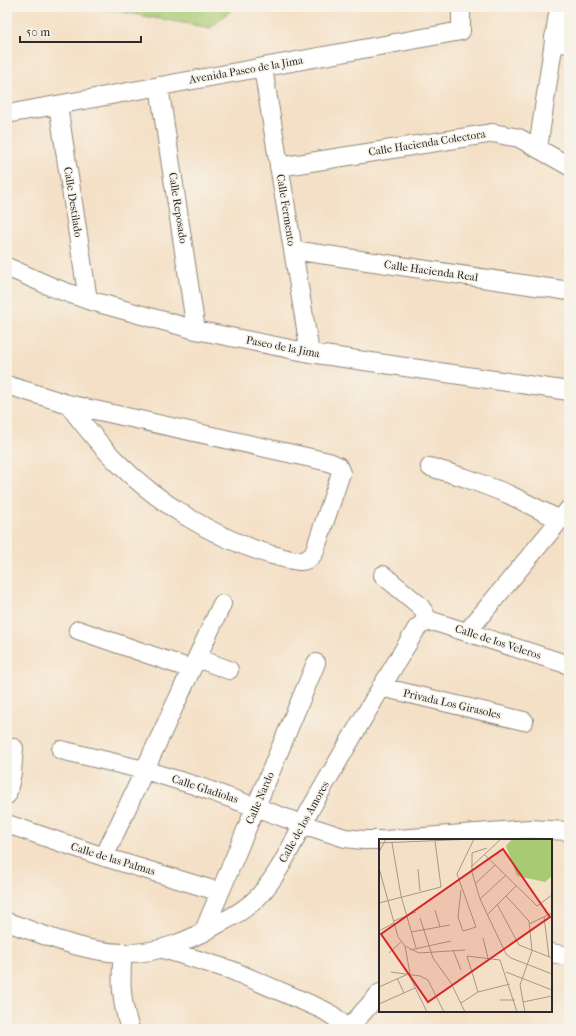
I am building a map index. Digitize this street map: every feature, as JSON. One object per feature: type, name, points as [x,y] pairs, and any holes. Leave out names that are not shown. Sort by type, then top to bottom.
[{"type":"street","name":"Avenida Paseo de la Jima","points":[[7,114],[461,32],[461,7]]},
{"type":"street","points":[[538,148],[561,41],[559,7]]},
{"type":"street","name":"Calle Fermento","points":[[263,68],[310,353]]},
{"type":"street","name":"Calle Reposado","points":[[159,86],[196,330]]},
{"type":"street","name":"Calle Destilado","points":[[58,105],[88,300]]},
{"type":"street","name":"Calle Hacienda Colectora","points":[[279,167],[493,132],[519,138],[569,166]]},
{"type":"street","name":"Calle Hacienda Real","points":[[293,250],[569,291]]},
{"type":"street","name":"Paseo de la Jima","points":[[7,267],[52,287],[88,300],[196,330],[310,353],[569,391]]},
{"type":"street","points":[[7,385],[68,404],[329,462],[338,466],[341,473],[314,554],[302,561],[255,550],[228,539],[205,527],[159,498],[117,462],[68,404]]},
{"type":"street","points":[[430,467],[466,478],[565,514],[467,632]]},
{"type":"street","points":[[383,575],[419,605],[428,622]]},
{"type":"street","points":[[104,857],[222,604]]},
{"type":"street","name":"Calle de los Veleros","points":[[428,622],[432,621],[569,665]]},
{"type":"street","name":"Calle de los Amores","points":[[7,922],[82,948],[101,952],[142,953],[163,949],[184,942],[203,933],[249,906],[260,896],[277,871],[302,824],[417,628],[428,622]]},
{"type":"street","points":[[78,630],[194,663],[230,670]]},
{"type":"street","name":"Calle Nardo","points":[[203,933],[316,663]]},
{"type":"street","name":"Privada Los Girasoles","points":[[381,687],[524,721]]},
{"type":"street","points":[[7,795],[12,773],[14,748]]},
{"type":"street","name":"Calle Gladiolas","points":[[60,750],[144,770],[196,786],[345,838],[379,840]]},
{"type":"street","name":"Calle de las Palmas","points":[[7,824],[104,857],[220,892]]},
{"type":"street","points":[[398,839],[530,829],[569,831]]},
{"type":"street","points":[[163,949],[231,970],[329,1012],[348,1029],[379,994]]},
{"type":"street","points":[[123,953],[121,984],[123,1003],[130,1029]]},
{"type":"street","points":[[552,953],[569,956]]},
{"type":"green space","points":[[94,7],[234,7],[211,28]]}]
